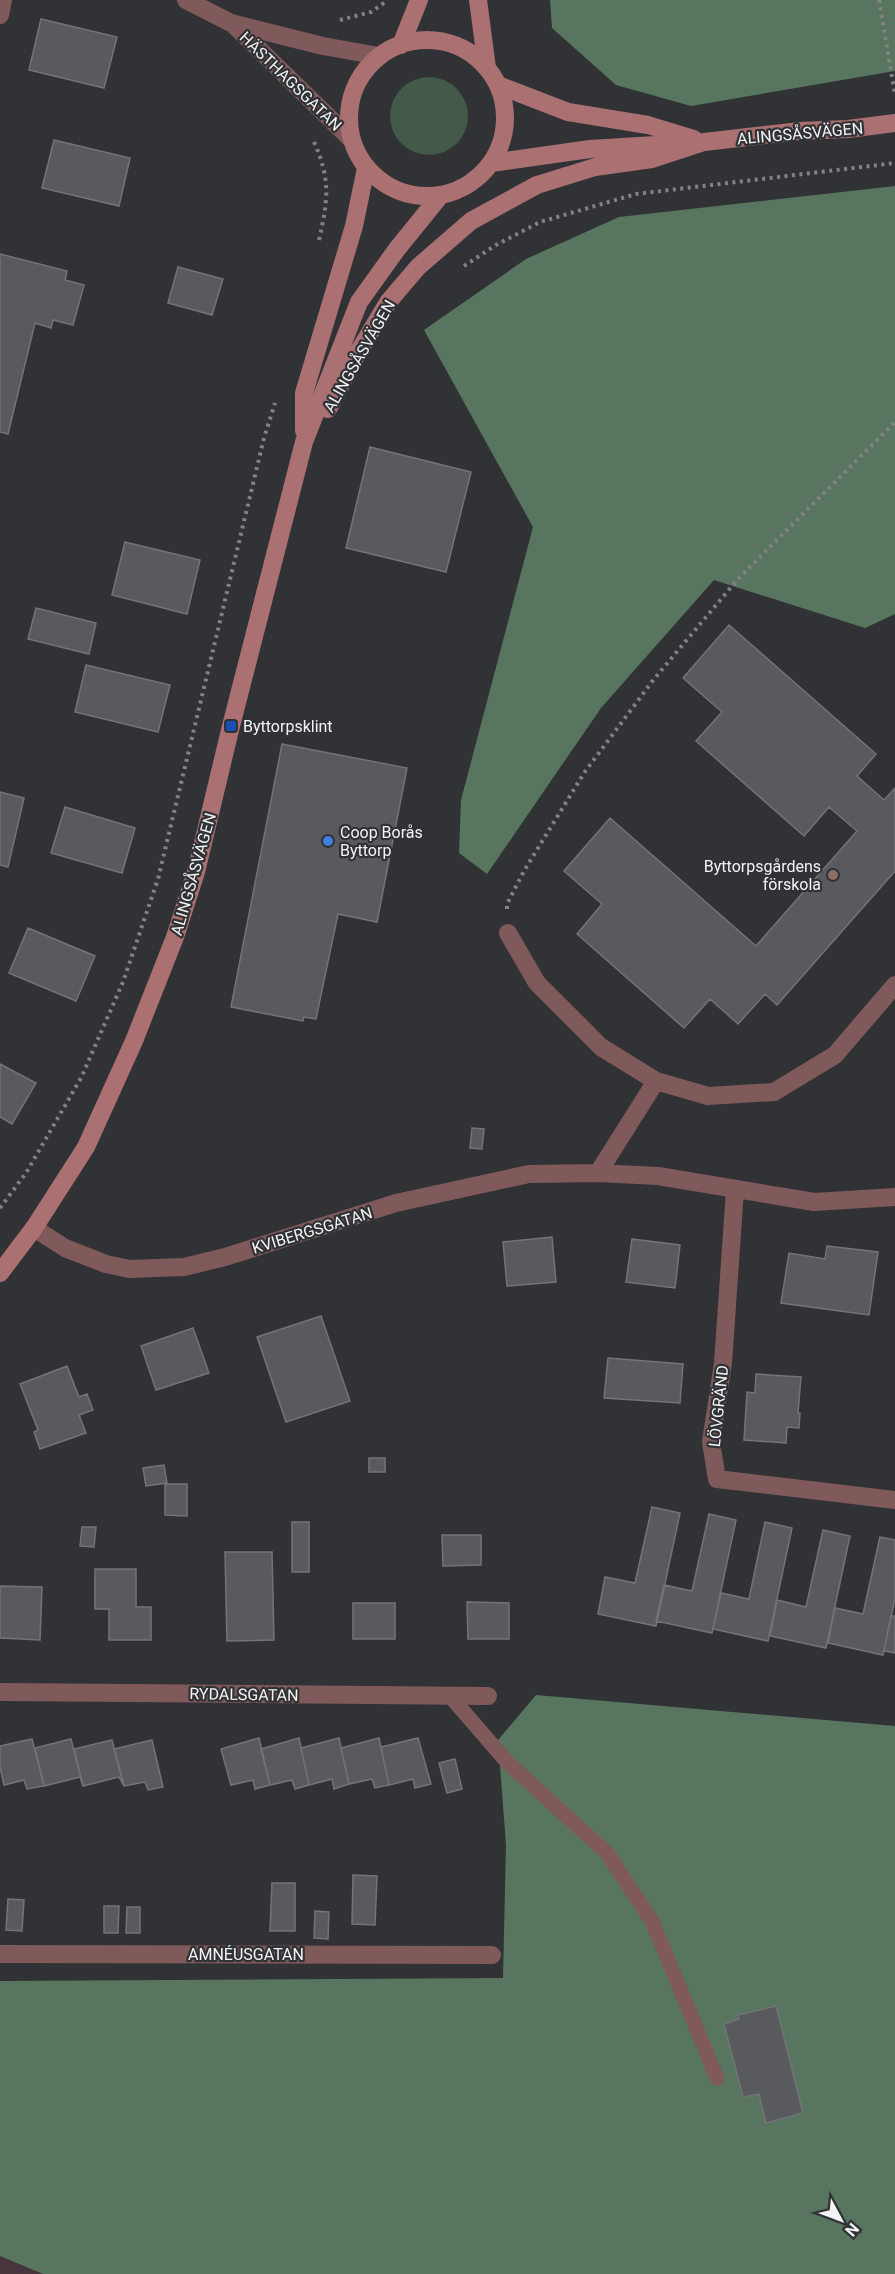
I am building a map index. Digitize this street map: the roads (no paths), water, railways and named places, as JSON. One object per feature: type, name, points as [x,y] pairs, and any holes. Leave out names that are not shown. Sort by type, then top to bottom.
[{"type":"main road","points":[[401,45],[419,0]]},
{"type":"main road","points":[[478,0],[487,68]]},
{"type":"main road","points":[[416,41],[447,43],[462,48],[487,68],[498,85],[504,104],[505,125],[501,145],[491,163],[478,178],[460,189],[440,196],[420,196],[399,192],[381,182],[366,168],[351,139],[349,123],[353,93],[368,66],[379,56],[401,45],[416,41]]},
{"type":"main road","name":"ALINGSÅSVÄGEN","points":[[498,85],[568,112],[648,125],[705,142]]},
{"type":"main road","name":"ALINGSÅSVÄGEN","points":[[491,163],[590,149],[705,142],[895,123]]},
{"type":"main road","name":"ALINGSÅSVÄGEN","points":[[304,442],[324,417],[356,356],[389,301],[418,267],[471,221],[537,185],[595,167],[652,159],[705,142]]},
{"type":"main road","name":"ALINGSÅSVÄGEN","points":[[304,442],[304,393],[354,226],[366,168]]},
{"type":"main road","name":"ALINGSÅSVÄGEN","points":[[0,1273],[34,1228],[86,1147],[134,1041],[175,937],[196,872],[304,442],[359,302],[397,249],[440,196]]},
{"type":"street","points":[[0,15],[3,0]]},
{"type":"street","name":"HÄSTHAGSGATAN","points":[[186,0],[231,23],[323,46],[379,56]]},
{"type":"street","name":"HÄSTHAGSGATAN","points":[[231,23],[351,139]]},
{"type":"street","points":[[508,933],[537,983],[601,1047],[656,1081],[708,1096],[774,1092],[835,1054],[895,985]]},
{"type":"street","points":[[598,1173],[656,1081]]},
{"type":"street","name":"KVIBERGSGATAN","points":[[34,1228],[65,1248],[106,1264],[129,1269],[184,1267],[225,1257],[407,1201],[529,1174],[598,1173],[658,1176],[814,1202],[895,1197]]},
{"type":"street","name":"LÖVGRÄND","points":[[735,1190],[723,1363],[711,1442],[717,1479],[895,1500]]},
{"type":"street","name":"RYDALSGATAN","points":[[0,1692],[488,1696]]},
{"type":"street","name":"AMNÉUSGATAN","points":[[0,1954],[492,1955]]},
{"type":"lane","points":[[450,1696],[508,1763],[607,1853],[651,1921],[717,2078]]},
{"type":"place","name":"Byttorpsklint","points":[[231,726]]},
{"type":"place","name":"Coop Borås Byttorp","points":[[328,841]]},
{"type":"place","name":"Byttorpsgårdens förskola","points":[[833,875]]}]
